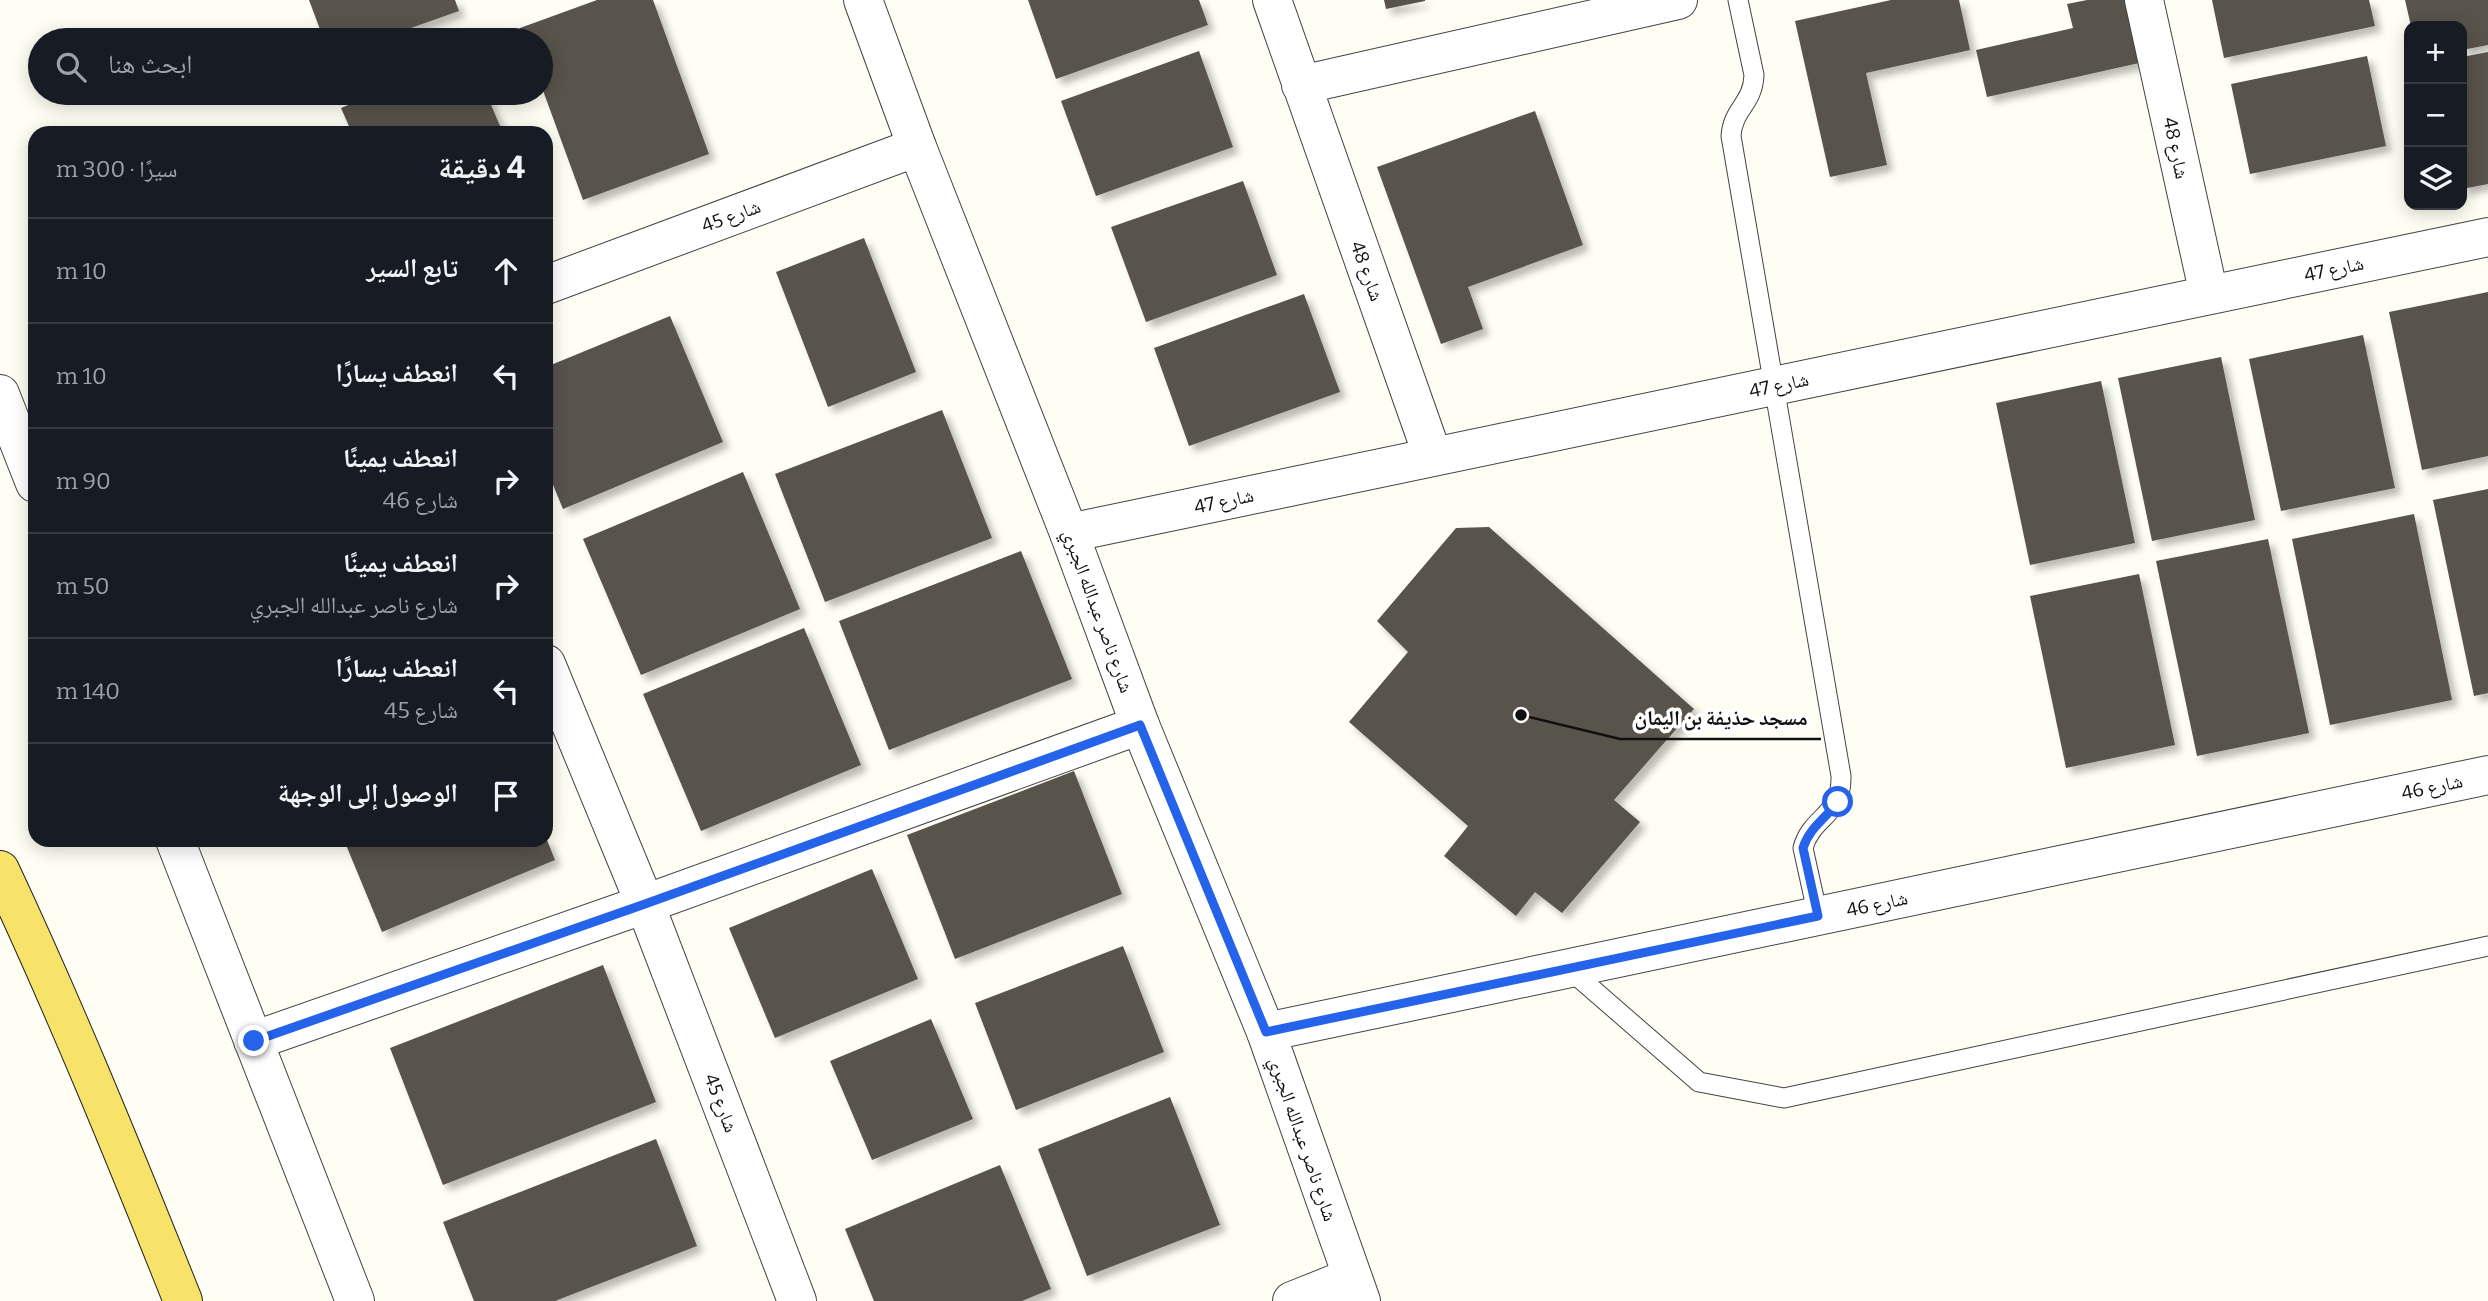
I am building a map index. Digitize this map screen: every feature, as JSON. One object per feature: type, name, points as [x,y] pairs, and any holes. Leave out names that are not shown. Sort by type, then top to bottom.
[{"type":"main road","points":[[0,870],[104,1101],[183,1301]]},
{"type":"street","name":"شارع ناصر عبدالله الجبري","points":[[863,0],[917,147],[1069,533],[1140,725],[1266,1032],[1357,1289]]},
{"type":"street","name":"شارع 48","points":[[1272,0],[1433,457]]},
{"type":"street","points":[[1301,85],[1678,0]]},
{"type":"street","name":"شارع 48","points":[[2144,0],[2208,295]]},
{"type":"street","name":"شارع 45","points":[[553,282],[917,147]]},
{"type":"street","name":"شارع 47","points":[[1069,533],[2488,237]]},
{"type":"street","points":[[0,394],[28,465]]},
{"type":"street","name":"شارع 45","points":[[553,681],[645,904],[797,1301]]},
{"type":"street","points":[[254,1041],[645,904],[1140,725]]},
{"type":"street","name":"شارع 46","points":[[1266,1032],[2488,775]]},
{"type":"street","points":[[178,847],[355,1301]]},
{"type":"street","points":[[1292,1301],[1357,1289]]},
{"type":"lane","points":[[1738,0],[1754,75],[1754,87],[1750,97],[1736,114],[1731,136],[1841,776],[1838,802],[1812,828],[1803,848],[1818,916]]},
{"type":"lane","points":[[1569,969],[1699,1083],[1784,1098],[2488,946]]},
{"type":"building","points":[[309,0],[455,0],[459,11],[411,28],[320,28]]},
{"type":"building","points":[[597,0],[653,0],[709,154],[583,200],[548,105],[553,105],[553,28],[520,28]]},
{"type":"building","points":[[1028,0],[1199,0],[1208,25],[1056,79]]},
{"type":"building","points":[[1384,0],[1425,0],[1425,1],[1386,9]]},
{"type":"building","points":[[1891,0],[1959,0],[1970,50],[1866,73],[1887,165],[1830,177],[1795,21]]},
{"type":"building","points":[[2087,0],[2125,0],[2139,63],[1987,97],[1976,50],[2073,28],[2067,4]]},
{"type":"building","points":[[2212,0],[2369,0],[2375,26],[2224,58]]},
{"type":"building","points":[[2405,0],[2488,0],[2488,45],[2467,49],[2467,21],[2410,21]]},
{"type":"building","points":[[1199,51],[1233,147],[1096,196],[1061,101]]},
{"type":"building","points":[[2488,52],[2488,184],[2467,188],[2467,84],[2467,56]]},
{"type":"building","points":[[2367,56],[2386,146],[2250,174],[2231,84]]},
{"type":"building","points":[[348,105],[491,105],[500,126],[349,126],[341,108]]},
{"type":"building","points":[[1535,111],[1583,245],[1468,287],[1483,329],[1441,344],[1377,167]]},
{"type":"building","points":[[1243,181],[1277,275],[1146,322],[1111,227]]},
{"type":"building","points":[[864,238],[916,372],[828,407],[776,272]]},
{"type":"building","points":[[2488,292],[2488,456],[2422,470],[2389,312]]},
{"type":"building","points":[[1304,294],[1340,392],[1189,446],[1154,348]]},
{"type":"building","points":[[670,316],[723,442],[563,509],[553,485],[553,364]]},
{"type":"building","points":[[2363,335],[2395,488],[2281,511],[2249,359]]},
{"type":"building","points":[[2221,357],[2255,520],[2152,541],[2118,378]]},
{"type":"building","points":[[2101,381],[2135,543],[2030,565],[1996,403]]},
{"type":"building","points":[[942,410],[992,538],[825,602],[775,474]]},
{"type":"building","points":[[743,472],[800,609],[641,675],[583,539]]},
{"type":"building","points":[[2488,489],[2488,693],[2474,696],[2433,500]]},
{"type":"building","points":[[2414,514],[2452,700],[2330,725],[2292,539]]},
{"type":"building","points":[[1489,527],[1694,709],[1614,800],[1640,822],[1562,913],[1535,892],[1516,916],[1444,856],[1468,826],[1349,722],[1408,652],[1377,621],[1456,528]]},
{"type":"building","points":[[2268,539],[2309,733],[2197,756],[2156,561]]},
{"type":"building","points":[[1021,551],[1072,679],[889,750],[839,621]]},
{"type":"building","points":[[2139,574],[2175,745],[2066,768],[2030,596]]},
{"type":"building","points":[[804,628],[861,765],[701,831],[643,694]]},
{"type":"building","points":[[1074,771],[1122,894],[955,959],[907,835]]},
{"type":"building","points":[[347,847],[550,847],[555,860],[382,932]]},
{"type":"building","points":[[872,869],[918,979],[775,1038],[729,928]]},
{"type":"building","points":[[1123,946],[1164,1052],[1016,1110],[975,1003]]},
{"type":"building","points":[[603,965],[656,1102],[443,1185],[390,1048]]},
{"type":"building","points":[[931,1019],[973,1119],[872,1160],[830,1061]]},
{"type":"building","points":[[1170,1097],[1220,1225],[1087,1276],[1038,1149]]},
{"type":"building","points":[[656,1139],[697,1246],[555,1301],[474,1301],[443,1222]]},
{"type":"building","points":[[1000,1165],[1051,1289],[1022,1301],[874,1301],[845,1229]]},
{"type":"place","name":"مسجد حذيفة بن اليمان","points":[[1521,715]]},
{"type":"route","points":[[254,1041],[645,904],[1140,725],[1266,1032],[1818,916],[1803,859],[1803,848],[1812,828],[1838,802]]}]
